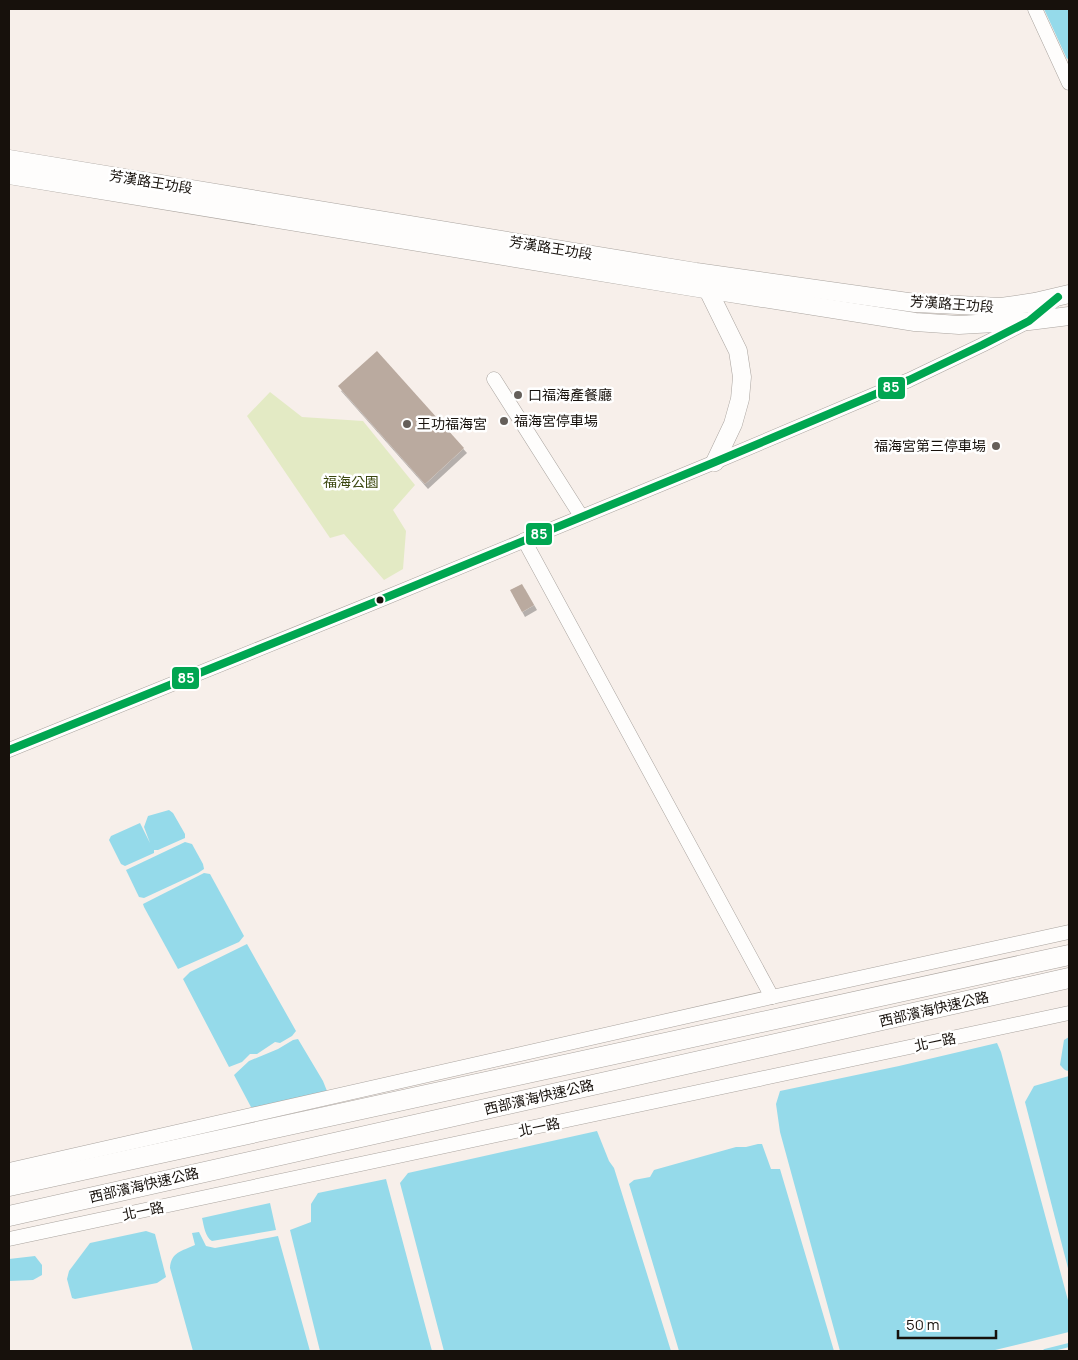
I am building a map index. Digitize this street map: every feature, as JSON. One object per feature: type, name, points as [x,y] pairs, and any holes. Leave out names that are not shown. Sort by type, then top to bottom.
[{"type":"highway","name":"西部濱海快速公路","points":[[9,1186],[1069,955]]},
{"type":"highway","name":"西部濱海快速公路","points":[[9,1216],[1069,978]]},
{"type":"main road","name":"芳漢路王功段","points":[[9,159],[696,272],[916,303],[1001,307],[1063,296]]},
{"type":"main road","name":"芳漢路王功段","points":[[9,175],[708,290],[924,322],[959,325],[1029,321]]},
{"type":"main road","points":[[696,272],[708,290],[738,351],[742,377],[740,398],[733,424],[715,462]]},
{"type":"main road","points":[[1029,321],[1069,316]]},
{"type":"street","points":[[1035,9],[1069,83]]},
{"type":"street","name":"芳漢路王功段","points":[[9,750],[715,462],[909,380],[1029,321],[1063,296]]},
{"type":"street","points":[[494,380],[581,516]]},
{"type":"street","points":[[524,540],[772,997]]},
{"type":"street","points":[[9,1170],[772,997],[1069,932]]},
{"type":"street","name":"北一路","points":[[9,1239],[1069,1013]]},
{"type":"green space","name":"福海公園","points":[[270,392],[302,417],[363,421],[415,485],[393,510],[406,531],[403,569],[384,580],[344,534],[330,538],[247,416]]},
{"type":"water","points":[[1044,9],[1069,9],[1069,58],[1067,59]]},
{"type":"water","points":[[169,810],[173,813],[185,834],[185,838],[154,850],[154,853],[125,866],[121,864],[109,840],[111,836],[140,823],[150,843],[144,827],[148,816]]},
{"type":"water","points":[[185,842],[192,844],[204,869],[144,898],[139,897],[126,870]]},
{"type":"water","points":[[204,873],[210,874],[244,936],[239,942],[178,969],[143,904]]},
{"type":"water","points":[[247,944],[296,1031],[292,1036],[280,1043],[275,1042],[257,1054],[250,1054],[242,1062],[229,1067],[183,979],[190,972]]},
{"type":"water","points":[[1069,1037],[1069,1071],[1060,1065],[1064,1040]]},
{"type":"water","points":[[298,1039],[327,1091],[263,1107],[251,1107],[234,1075],[249,1061]]},
{"type":"water","points":[[997,1043],[1069,1304],[1069,1332],[991,1351],[840,1351],[780,1132],[776,1104],[780,1091]]},
{"type":"water","points":[[1069,1076],[1069,1272],[1025,1102],[1034,1086]]},
{"type":"water","points":[[597,1131],[609,1161],[614,1168],[671,1351],[444,1351],[400,1183],[408,1173]]},
{"type":"water","points":[[762,1144],[771,1169],[780,1169],[834,1351],[679,1351],[629,1184],[634,1180],[650,1177],[654,1170],[736,1147]]},
{"type":"water","points":[[386,1179],[432,1351],[320,1351],[290,1230],[311,1222],[311,1204],[318,1193]]},
{"type":"water","points":[[270,1203],[276,1230],[212,1241],[206,1234],[202,1218]]},
{"type":"water","points":[[146,1231],[155,1234],[166,1277],[157,1283],[75,1299],[72,1298],[67,1279],[69,1271],[90,1243]]},
{"type":"water","points":[[199,1232],[206,1246],[215,1248],[278,1236],[310,1351],[193,1351],[170,1268],[172,1258],[175,1255],[195,1245],[192,1233]]},
{"type":"water","points":[[35,1256],[42,1265],[42,1275],[33,1280],[9,1281],[9,1259]]},
{"type":"building","name":"王功福海宮","points":[[377,351],[464,448],[425,484],[338,386]]},
{"type":"building","points":[[522,584],[534,605],[522,612],[510,590]]},
{"type":"waterway","points":[[1045,1351],[1069,1345]]},
{"type":"transit line","name":"85","points":[[9,750],[375,602],[909,380],[1029,321],[1058,297]]},
{"type":"place","name":"口福海產餐廳","points":[[518,395]]},
{"type":"place","name":"福海宮停車場","points":[[504,421]]},
{"type":"place","name":"王功福海宮","points":[[407,424]]},
{"type":"place","name":"福海宮第三停車場","points":[[996,446]]}]
